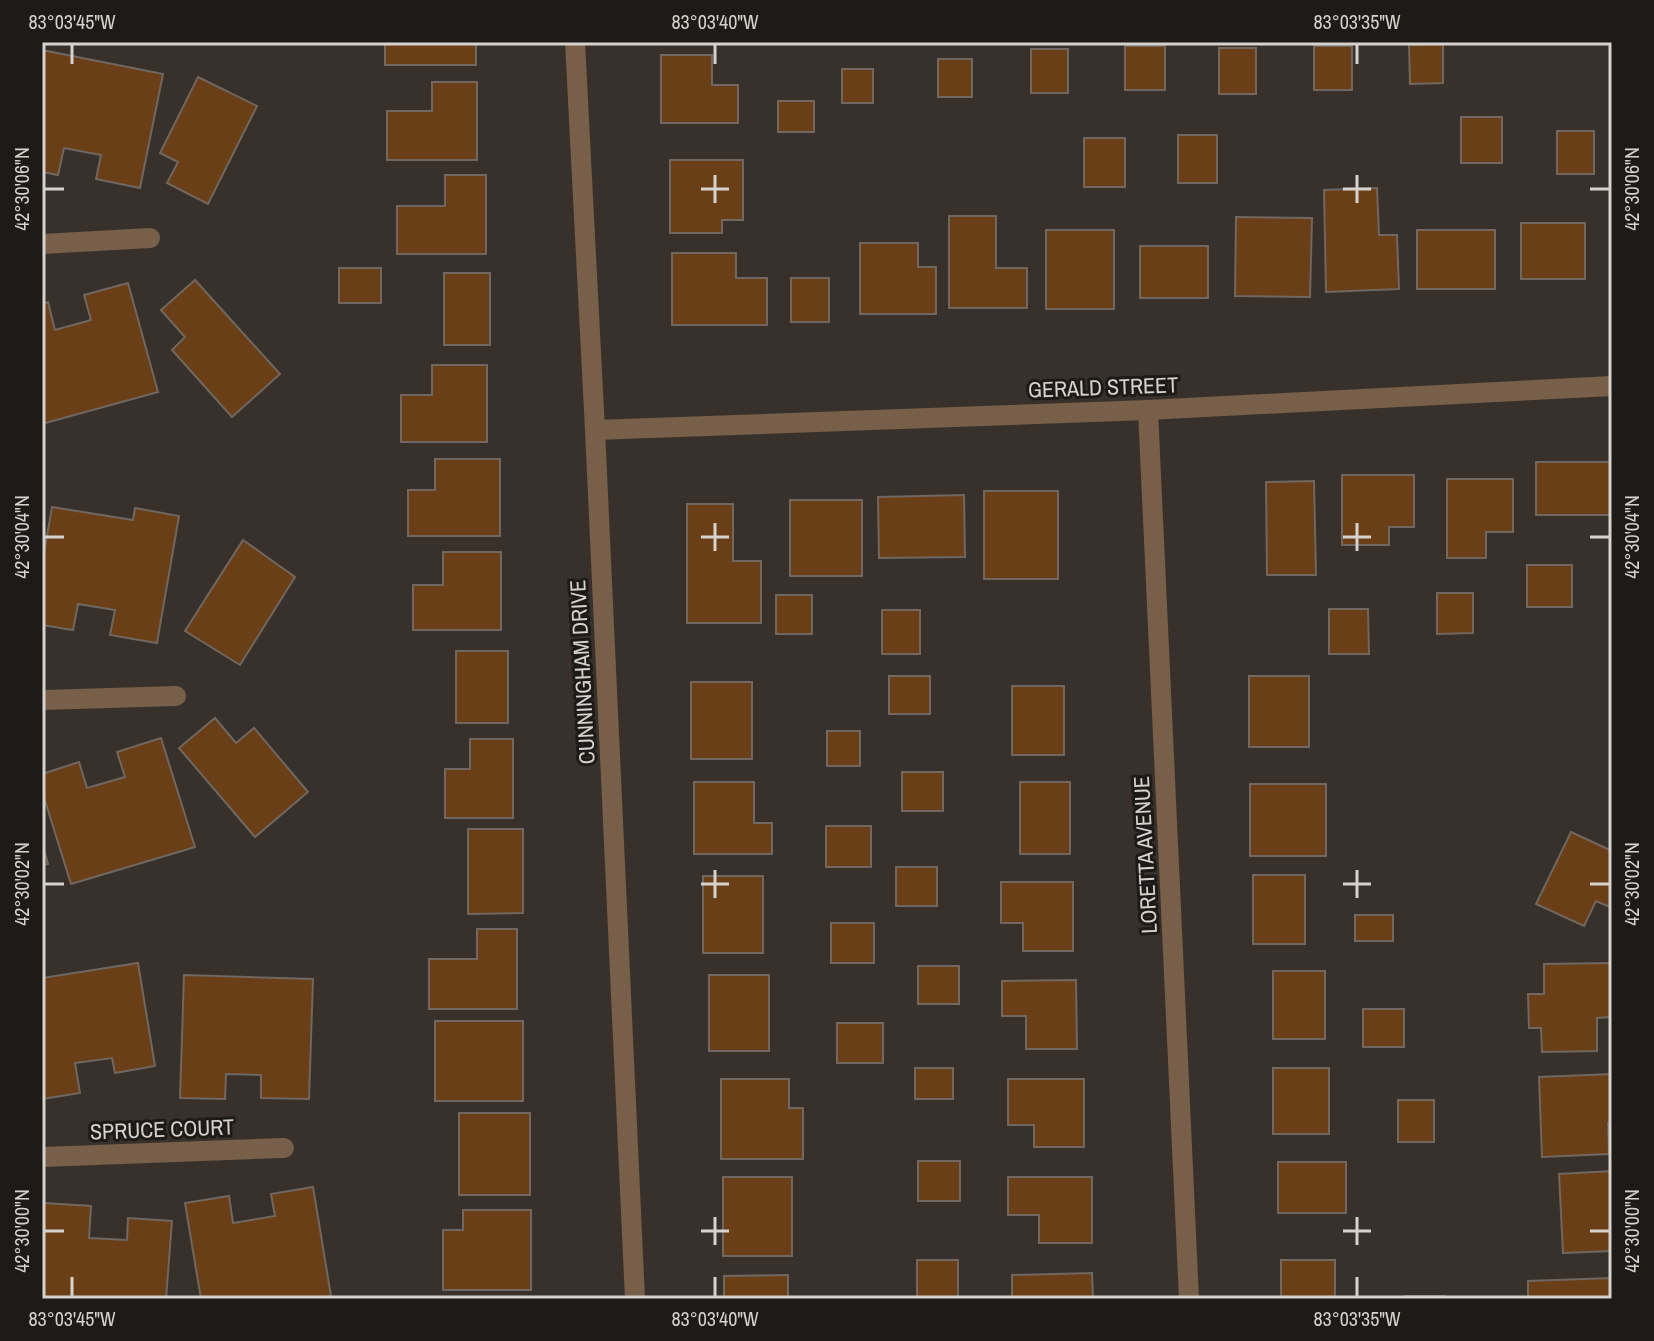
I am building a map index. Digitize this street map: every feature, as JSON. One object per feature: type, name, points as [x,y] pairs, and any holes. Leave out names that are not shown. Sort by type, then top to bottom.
[{"type":"street","name":"CUNNINGHAM DRIVE","points":[[575,42],[635,1299]]},
{"type":"street","points":[[42,244],[150,238]]},
{"type":"street","name":"GERALD STREET","points":[[595,430],[1148,410],[1612,386]]},
{"type":"street","name":"LORETTA AVENUE","points":[[1148,410],[1189,1299]]},
{"type":"street","points":[[42,700],[176,696]]},
{"type":"street","name":"SPRUCE COURT","points":[[42,1157],[284,1148]]},
{"type":"building","points":[[385,42],[476,42],[476,65],[385,65]]},
{"type":"building","points":[[1443,44],[1443,83],[1410,84],[1409,45]]},
{"type":"building","points":[[1125,46],[1165,46],[1165,90],[1125,90]]},
{"type":"building","points":[[1314,46],[1352,46],[1352,90],[1314,90]]},
{"type":"building","points":[[1219,48],[1256,48],[1256,94],[1219,94]]},
{"type":"building","points":[[1031,49],[1068,49],[1068,93],[1031,93]]},
{"type":"building","points":[[42,50],[163,74],[140,188],[96,179],[101,155],[64,148],[58,175],[42,172]]},
{"type":"building","points":[[661,55],[712,55],[712,85],[738,85],[738,123],[661,123]]},
{"type":"building","points":[[938,59],[972,59],[972,97],[938,97]]},
{"type":"building","points":[[842,69],[873,69],[873,103],[842,103]]},
{"type":"building","points":[[198,77],[257,106],[208,204],[167,183],[178,162],[160,153]]},
{"type":"building","points":[[432,82],[477,82],[477,160],[387,160],[387,111],[432,111]]},
{"type":"building","points":[[778,101],[814,101],[814,132],[778,132]]},
{"type":"building","points":[[1461,117],[1502,117],[1502,163],[1461,163]]},
{"type":"building","points":[[1557,131],[1594,131],[1594,174],[1557,174]]},
{"type":"building","points":[[1178,135],[1217,135],[1217,183],[1178,183]]},
{"type":"building","points":[[1084,138],[1125,138],[1125,187],[1084,187]]},
{"type":"building","points":[[670,160],[743,160],[743,220],[722,220],[722,233],[670,233]]},
{"type":"building","points":[[445,175],[486,175],[486,254],[397,254],[397,206],[445,206]]},
{"type":"building","points":[[1377,188],[1379,235],[1397,235],[1399,289],[1326,292],[1324,190]]},
{"type":"building","points":[[949,216],[996,216],[996,268],[1027,268],[1027,308],[949,308]]},
{"type":"building","points":[[1236,217],[1312,218],[1310,297],[1235,296]]},
{"type":"building","points":[[1521,223],[1585,223],[1585,279],[1521,279]]},
{"type":"building","points":[[1046,230],[1114,230],[1114,309],[1046,309]]},
{"type":"building","points":[[1417,230],[1495,230],[1495,289],[1417,289]]},
{"type":"building","points":[[860,243],[918,243],[918,267],[936,267],[936,314],[860,314]]},
{"type":"building","points":[[1140,246],[1208,246],[1208,298],[1140,298]]},
{"type":"building","points":[[672,253],[736,253],[736,278],[767,278],[767,325],[672,325]]},
{"type":"building","points":[[339,268],[381,268],[381,303],[339,303]]},
{"type":"building","points":[[444,273],[490,273],[490,345],[444,345]]},
{"type":"building","points":[[791,278],[829,278],[829,322],[791,322]]},
{"type":"building","points":[[195,280],[280,374],[232,417],[172,350],[185,337],[161,310]]},
{"type":"building","points":[[128,283],[158,392],[42,424],[42,304],[48,302],[55,330],[91,320],[84,295]]},
{"type":"building","points":[[432,365],[487,365],[487,442],[401,442],[401,395],[432,395]]},
{"type":"building","points":[[435,459],[500,459],[500,536],[408,536],[408,490],[435,490]]},
{"type":"building","points":[[1536,462],[1610,462],[1610,515],[1536,515]]},
{"type":"building","points":[[1342,475],[1414,475],[1414,527],[1389,527],[1389,545],[1342,545]]},
{"type":"building","points":[[1447,479],[1513,479],[1513,532],[1486,532],[1486,558],[1447,558]]},
{"type":"building","points":[[1314,481],[1316,575],[1267,575],[1266,482]]},
{"type":"building","points":[[984,491],[1058,491],[1058,579],[984,579]]},
{"type":"building","points":[[964,495],[965,557],[879,558],[878,497]]},
{"type":"building","points":[[790,500],[862,500],[862,576],[790,576]]},
{"type":"building","points":[[687,504],[733,504],[733,561],[761,561],[761,623],[687,623]]},
{"type":"building","points":[[52,507],[133,520],[135,508],[179,516],[157,643],[110,635],[115,610],[78,604],[73,630],[42,625],[42,565]]},
{"type":"building","points":[[243,540],[295,577],[240,665],[185,631]]},
{"type":"building","points":[[443,552],[501,552],[501,630],[413,630],[413,585],[443,585]]},
{"type":"building","points":[[1527,565],[1572,565],[1572,607],[1527,607]]},
{"type":"building","points":[[1437,593],[1473,593],[1473,633],[1437,634]]},
{"type":"building","points":[[776,595],[812,595],[812,634],[776,634]]},
{"type":"building","points":[[1329,609],[1368,609],[1369,654],[1329,654]]},
{"type":"building","points":[[882,610],[920,610],[920,654],[882,654]]},
{"type":"building","points":[[456,651],[508,651],[508,723],[456,723]]},
{"type":"building","points":[[889,676],[930,676],[930,714],[889,714]]},
{"type":"building","points":[[1249,676],[1309,676],[1309,747],[1249,747]]},
{"type":"building","points":[[691,682],[752,682],[752,759],[691,759]]},
{"type":"building","points":[[1012,686],[1064,686],[1064,755],[1012,755]]},
{"type":"building","points":[[215,718],[236,743],[254,728],[308,792],[255,837],[179,748]]},
{"type":"building","points":[[827,731],[860,731],[860,766],[827,766]]},
{"type":"building","points":[[161,738],[195,847],[71,884],[42,791],[42,774],[79,762],[87,788],[125,777],[117,752]]},
{"type":"building","points":[[470,739],[513,739],[513,818],[445,818],[445,769],[470,769]]},
{"type":"building","points":[[902,772],[943,772],[943,811],[902,811]]},
{"type":"building","points":[[694,782],[754,782],[754,823],[772,823],[772,854],[694,854]]},
{"type":"building","points":[[1020,782],[1070,782],[1070,854],[1020,854]]},
{"type":"building","points":[[1250,784],[1326,784],[1326,856],[1250,856]]},
{"type":"building","points":[[826,826],[871,826],[871,867],[826,867]]},
{"type":"building","points":[[468,829],[523,829],[523,913],[468,914]]},
{"type":"building","points":[[1571,832],[1612,851],[1612,908],[1596,901],[1584,926],[1536,904]]},
{"type":"building","points":[[42,843],[48,864],[42,865]]},
{"type":"building","points":[[896,867],[937,867],[937,906],[896,906]]},
{"type":"building","points":[[1253,875],[1305,875],[1305,944],[1253,944]]},
{"type":"building","points":[[703,876],[763,876],[763,953],[703,953]]},
{"type":"building","points":[[1001,882],[1073,882],[1073,951],[1023,951],[1023,923],[1001,923]]},
{"type":"building","points":[[1355,915],[1393,915],[1393,941],[1355,941]]},
{"type":"building","points":[[831,923],[874,923],[874,963],[831,963]]},
{"type":"building","points":[[477,929],[517,929],[517,1009],[429,1009],[429,959],[477,959]]},
{"type":"building","points":[[138,963],[155,1066],[115,1073],[112,1058],[75,1063],[80,1093],[42,1099],[42,978]]},
{"type":"building","points":[[1612,963],[1612,1017],[1597,1018],[1597,1051],[1542,1052],[1541,1028],[1529,1028],[1528,994],[1544,994],[1544,964]]},
{"type":"building","points":[[918,966],[959,966],[959,1004],[918,1004]]},
{"type":"building","points":[[1273,971],[1325,971],[1325,1039],[1273,1039]]},
{"type":"building","points":[[184,975],[313,979],[309,1099],[261,1098],[261,1075],[226,1074],[225,1099],[180,1098]]},
{"type":"building","points":[[709,975],[769,975],[769,1051],[709,1051]]},
{"type":"building","points":[[1076,980],[1077,1049],[1026,1049],[1026,1016],[1002,1016],[1002,981]]},
{"type":"building","points":[[1363,1009],[1404,1009],[1404,1047],[1363,1047]]},
{"type":"building","points":[[435,1021],[523,1021],[523,1101],[435,1101]]},
{"type":"building","points":[[837,1023],[883,1023],[883,1063],[837,1063]]},
{"type":"building","points":[[915,1068],[953,1068],[953,1099],[915,1099]]},
{"type":"building","points":[[1273,1068],[1329,1068],[1329,1134],[1273,1134]]},
{"type":"building","points":[[1612,1074],[1609,1154],[1542,1157],[1539,1077]]},
{"type":"building","points":[[721,1079],[789,1079],[789,1108],[803,1108],[803,1159],[721,1159]]},
{"type":"building","points":[[1008,1079],[1084,1079],[1084,1147],[1034,1147],[1034,1125],[1008,1125]]},
{"type":"building","points":[[1398,1100],[1434,1100],[1434,1142],[1398,1142]]},
{"type":"building","points":[[459,1113],[530,1113],[530,1195],[459,1195]]},
{"type":"building","points":[[918,1161],[960,1161],[960,1201],[918,1201]]},
{"type":"building","points":[[1278,1162],[1346,1162],[1346,1213],[1278,1213]]},
{"type":"building","points":[[1612,1171],[1612,1251],[1563,1253],[1559,1174]]},
{"type":"building","points":[[723,1177],[792,1177],[792,1256],[723,1256]]},
{"type":"building","points":[[1008,1177],[1092,1177],[1092,1243],[1039,1243],[1039,1215],[1008,1215]]},
{"type":"building","points":[[313,1187],[331,1296],[315,1299],[201,1299],[185,1203],[229,1196],[233,1223],[275,1216],[271,1194]]},
{"type":"building","points":[[44,1203],[91,1206],[89,1238],[127,1240],[128,1218],[172,1221],[166,1299],[42,1299]]},
{"type":"building","points":[[463,1210],[531,1210],[531,1290],[443,1290],[443,1230],[463,1230]]},
{"type":"building","points":[[917,1260],[958,1260],[958,1298],[917,1298]]},
{"type":"building","points":[[1281,1260],[1335,1260],[1335,1299],[1281,1299]]},
{"type":"building","points":[[1092,1273],[1093,1299],[1012,1299],[1012,1275]]},
{"type":"building","points":[[788,1275],[788,1299],[724,1299],[724,1276]]},
{"type":"building","points":[[1612,1278],[1612,1299],[1528,1299],[1528,1281]]},
{"type":"building","points":[[1405,1296],[1445,1296],[1445,1299],[1405,1299]]}]
